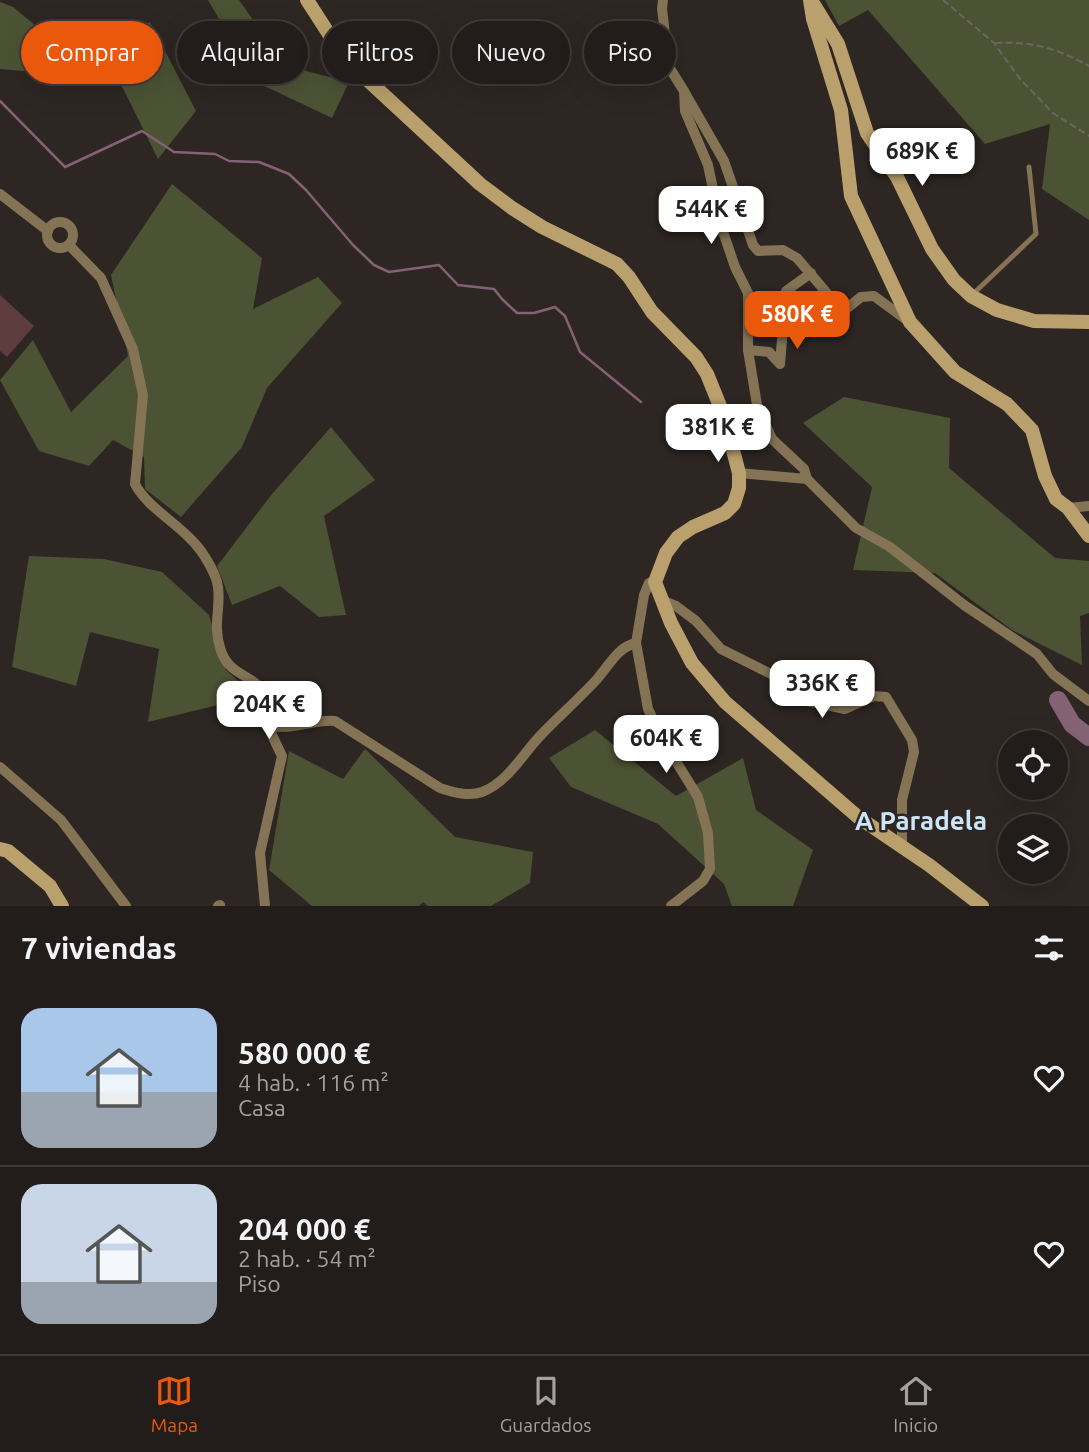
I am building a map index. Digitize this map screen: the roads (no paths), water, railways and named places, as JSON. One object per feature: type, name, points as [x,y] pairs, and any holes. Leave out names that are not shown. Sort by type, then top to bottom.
[{"type":"street","points":[[307,0],[345,60],[480,184],[542,227],[617,264],[652,312],[708,374],[724,416],[739,473],[739,488],[734,504],[725,513],[678,537],[666,553],[655,582],[671,623],[692,663],[725,702],[858,817],[929,865],[982,906]]},
{"type":"street","points":[[663,0],[669,66],[724,161],[753,245],[758,251],[783,250],[797,258],[831,298],[846,309],[861,297],[874,296],[911,322],[954,372],[1007,404],[1032,430],[1045,476],[1056,499],[1068,508],[1089,536]]},
{"type":"street","points":[[811,0],[838,44],[867,133],[897,177],[932,249],[954,280],[971,296],[997,310],[1034,321],[1089,322]]},
{"type":"street","points":[[811,0],[813,19],[841,110],[851,195],[911,322]]},
{"type":"street","points":[[684,91],[685,111],[708,165],[720,223],[735,267],[748,293],[748,351],[757,405],[772,439],[804,469],[807,479],[856,528],[890,547],[964,606],[1037,654],[1053,674],[1089,701]]},
{"type":"street","points":[[0,194],[48,231]]},
{"type":"street","points":[[57,223],[69,226],[73,233],[68,245],[61,248],[53,246],[48,240],[48,231],[57,223]]},
{"type":"street","points":[[68,245],[101,278],[133,349],[143,395],[135,484],[140,493],[182,528],[205,556],[218,586],[215,625],[222,653],[234,672],[256,685],[263,693],[267,715],[274,726]]},
{"type":"street","points":[[748,351],[769,352],[780,364],[786,291],[811,273]]},
{"type":"street","points":[[739,473],[807,479]]},
{"type":"street","points":[[1068,508],[1089,506]]},
{"type":"street","points":[[655,582],[649,583],[644,595],[636,643],[648,709],[698,797],[709,833],[710,869],[703,881],[671,906]]},
{"type":"street","points":[[662,600],[676,606],[696,621],[721,649],[781,680],[807,701],[845,709],[874,695],[886,697],[912,740],[914,752],[902,800],[902,849]]},
{"type":"street","points":[[274,726],[335,721],[440,788],[473,794],[496,785],[538,738],[584,693],[624,646],[636,643]]},
{"type":"street","points":[[265,906],[261,853],[282,756],[271,733],[274,726]]},
{"type":"street","points":[[0,767],[61,820],[126,906]]},
{"type":"street","points":[[0,849],[8,851],[50,886],[62,906]]},
{"type":"lane","points":[[971,296],[1036,234],[1029,167]]},
{"type":"waterway","points":[[0,101],[65,167],[142,131],[174,152],[215,154],[229,161],[259,162],[289,174],[374,265],[389,272],[439,265],[458,285],[494,289],[517,313],[534,313],[555,307],[565,316],[580,352],[641,402]]},
{"type":"waterway","points":[[1058,700],[1072,724],[1089,737]]},
{"type":"district","name":"A Paradela","points":[[921,820]]}]
